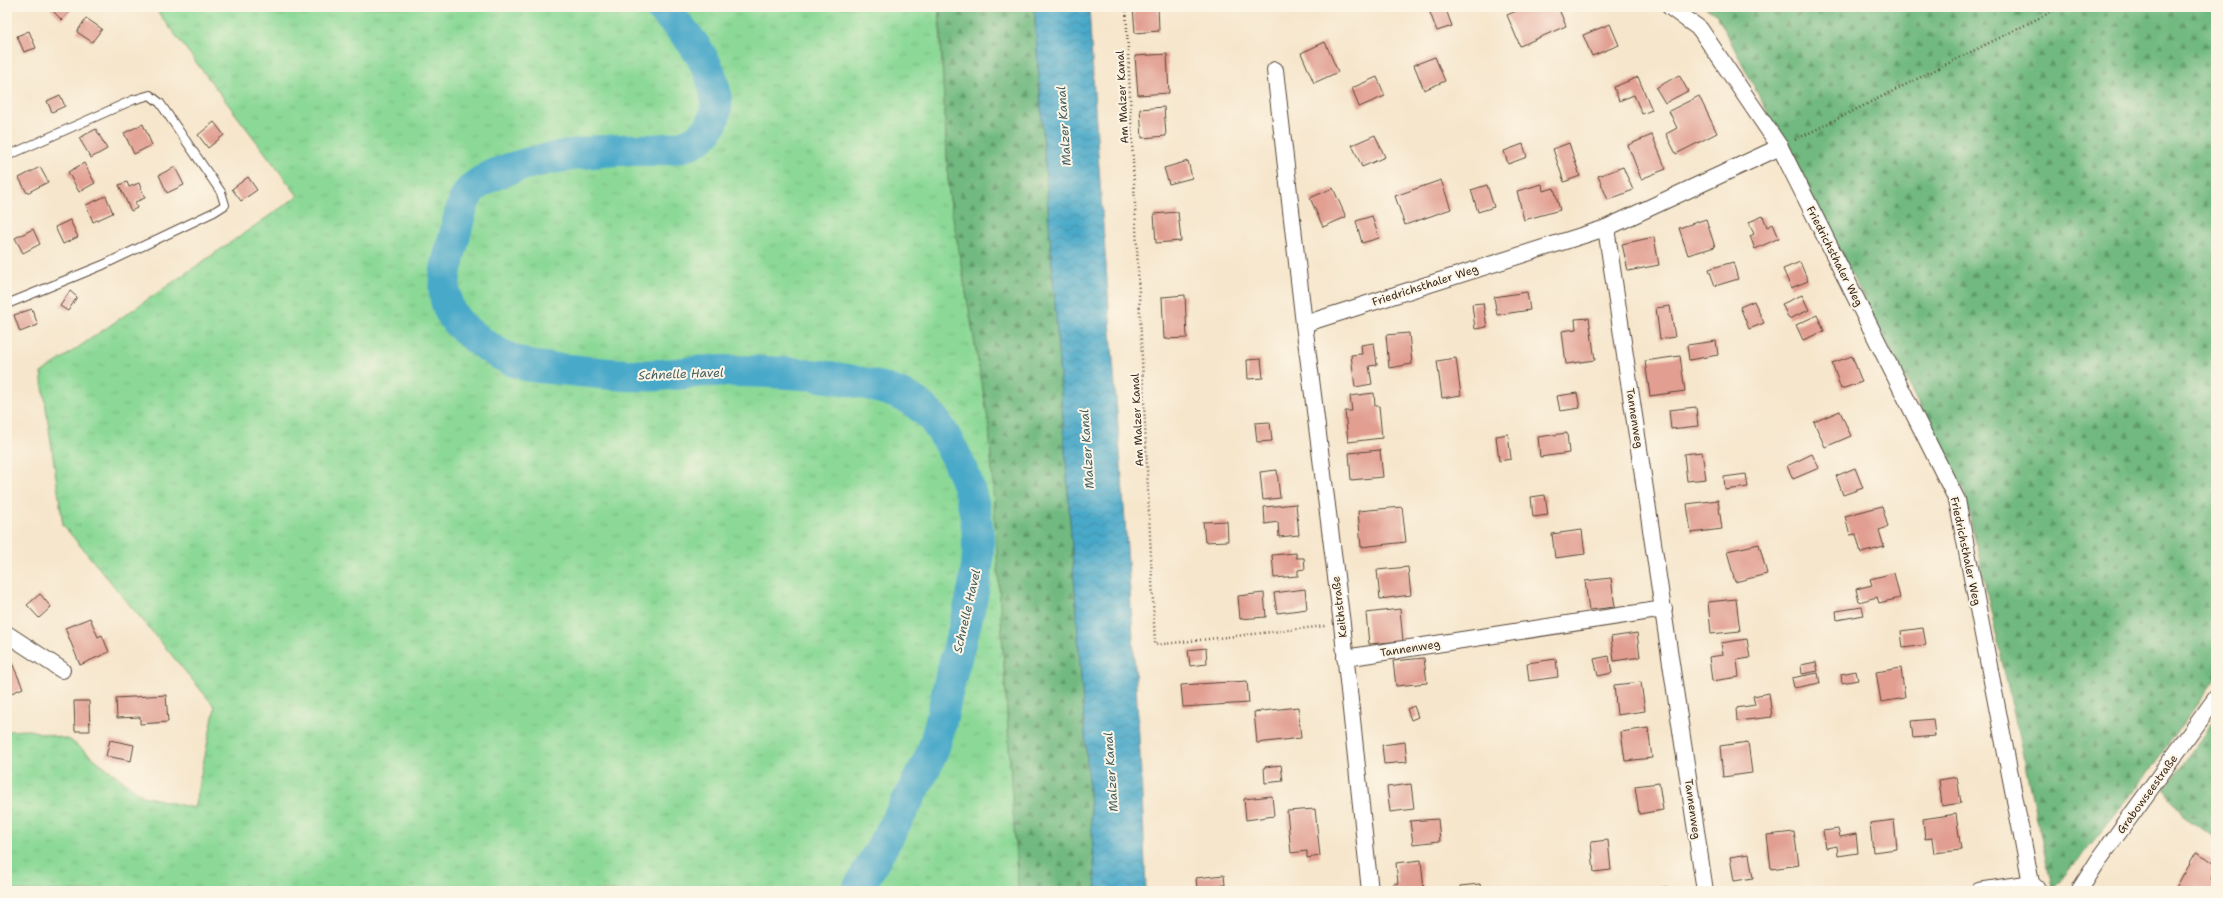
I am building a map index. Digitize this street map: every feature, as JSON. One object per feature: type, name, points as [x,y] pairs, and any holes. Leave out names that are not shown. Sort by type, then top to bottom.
[{"type":"street","name":"Friedrichsthaler Weg","points":[[1670,7],[1700,29],[1780,147],[1957,500],[2035,887]]},
{"type":"street","points":[[1275,70],[1304,324]]},
{"type":"street","name":"Friedrichsthaler Weg","points":[[1304,324],[1606,228],[1780,147]]},
{"type":"street","name":"Tannenweg","points":[[1606,228],[1705,891]]},
{"type":"street","name":"Keithstraße","points":[[1304,324],[1346,658],[1370,891]]},
{"type":"street","name":"Tannenweg","points":[[1346,658],[1664,609]]},
{"type":"street","points":[[7,634],[62,670]]},
{"type":"street","name":"Grabowseestraße","points":[[2079,891],[2098,861],[2215,701]]},
{"type":"street","points":[[1979,891],[2035,887]]},
{"type":"lane","points":[[7,156],[133,100],[150,95],[160,103],[221,192],[225,205],[214,212],[103,265],[7,304]]},
{"type":"path","name":"Am Malzer Kanal","points":[[1126,7],[1155,645],[1342,624]]},
{"type":"path","points":[[1780,147],[2061,7]]},
{"type":"green space","points":[[154,7],[939,7],[949,194],[989,425],[1018,891],[7,891],[7,731],[29,730],[70,740],[143,796],[194,808],[215,707],[63,525],[41,373],[298,196]]},
{"type":"green space","points":[[939,7],[1034,7],[1096,891],[1018,891],[989,425],[949,194]]},
{"type":"green space","points":[[1705,7],[2216,7],[2216,678],[2141,782],[2053,891],[1965,494],[1717,15]]},
{"type":"green space","points":[[2215,719],[2216,838],[2183,816],[2165,788]]},
{"type":"water","name":"Malzer Kanal","points":[[1034,7],[1089,7],[1103,228],[1128,559],[1146,891],[1096,891]]},
{"type":"building","points":[[49,7],[72,7],[73,8],[62,20]]},
{"type":"building","points":[[1133,7],[1158,7],[1159,31],[1135,33]]},
{"type":"building","points":[[1437,7],[1445,7],[1452,26],[1437,31],[1429,10]]},
{"type":"building","points":[[1525,7],[1558,7],[1566,26],[1520,46],[1507,15]]},
{"type":"building","points":[[86,18],[102,29],[92,42],[77,32]]},
{"type":"building","points":[[1610,24],[1619,45],[1592,56],[1583,35]]},
{"type":"building","points":[[29,31],[36,48],[24,52],[17,36]]},
{"type":"building","points":[[1325,42],[1338,72],[1314,83],[1301,53]]},
{"type":"building","points":[[1167,54],[1169,93],[1138,95],[1135,56]]},
{"type":"building","points":[[1435,57],[1445,81],[1424,90],[1414,65]]},
{"type":"building","points":[[1679,75],[1688,91],[1665,103],[1656,88]]},
{"type":"building","points":[[1377,77],[1385,96],[1359,107],[1352,88]]},
{"type":"building","points":[[1638,77],[1652,110],[1642,114],[1634,95],[1619,101],[1614,87]]},
{"type":"building","points":[[60,95],[65,106],[52,112],[47,101]]},
{"type":"building","points":[[1699,96],[1717,133],[1676,154],[1666,134],[1677,128],[1669,111]]},
{"type":"building","points":[[1164,107],[1166,136],[1142,138],[1140,109]]},
{"type":"building","points":[[214,122],[224,135],[208,148],[198,135]]},
{"type":"building","points":[[143,124],[152,145],[134,154],[124,133]]},
{"type":"building","points":[[96,129],[107,149],[91,158],[79,138]]},
{"type":"building","points":[[1375,135],[1385,157],[1362,167],[1352,145]]},
{"type":"building","points":[[1652,135],[1666,169],[1641,179],[1628,145]]},
{"type":"building","points":[[1569,143],[1580,176],[1564,182],[1553,149]]},
{"type":"building","points":[[1523,144],[1527,157],[1508,164],[1504,151]]},
{"type":"building","points":[[1188,161],[1192,178],[1169,184],[1164,168]]},
{"type":"building","points":[[84,163],[95,183],[79,192],[68,172]]},
{"type":"building","points":[[40,167],[48,182],[27,193],[19,178]]},
{"type":"building","points":[[175,167],[184,185],[167,193],[159,175]]},
{"type":"building","points":[[1623,167],[1633,190],[1608,200],[1598,176]]},
{"type":"building","points":[[248,177],[257,190],[241,201],[232,189]]},
{"type":"building","points":[[1441,180],[1451,209],[1405,225],[1395,196]]},
{"type":"building","points":[[127,182],[129,187],[139,183],[145,198],[135,202],[137,208],[131,211],[119,185]]},
{"type":"building","points":[[1542,184],[1543,191],[1554,188],[1560,210],[1524,220],[1517,191]]},
{"type":"building","points":[[1487,185],[1494,207],[1478,212],[1471,190]]},
{"type":"building","points":[[1333,188],[1346,217],[1323,227],[1310,198]]},
{"type":"building","points":[[106,196],[113,213],[93,222],[86,205]]},
{"type":"building","points":[[1178,212],[1181,241],[1156,243],[1154,214]]},
{"type":"building","points":[[1372,216],[1379,238],[1362,243],[1356,221]]},
{"type":"building","points":[[1763,216],[1767,227],[1773,224],[1779,238],[1755,249],[1750,236],[1754,234],[1749,222]]},
{"type":"building","points":[[1706,219],[1715,247],[1688,255],[1679,228]]},
{"type":"building","points":[[70,220],[78,237],[63,244],[55,227]]},
{"type":"building","points":[[33,229],[40,244],[23,253],[15,238]]},
{"type":"building","points":[[1654,237],[1659,265],[1628,271],[1622,244]]},
{"type":"building","points":[[1733,262],[1738,279],[1715,286],[1709,269]]},
{"type":"building","points":[[1800,262],[1808,281],[1791,288],[1783,269]]},
{"type":"building","points":[[70,291],[77,297],[68,311],[60,306]]},
{"type":"building","points":[[1527,292],[1530,310],[1497,315],[1494,297]]},
{"type":"building","points":[[1185,295],[1187,338],[1164,339],[1162,297]]},
{"type":"building","points":[[1802,295],[1809,310],[1789,319],[1782,304]]},
{"type":"building","points":[[1754,301],[1764,323],[1749,329],[1740,307]]},
{"type":"building","points":[[1483,303],[1487,327],[1475,329],[1472,304]]},
{"type":"building","points":[[1670,306],[1675,337],[1660,339],[1656,308]]},
{"type":"building","points":[[32,309],[38,325],[20,332],[14,315]]},
{"type":"building","points":[[1817,315],[1824,331],[1803,340],[1796,325]]},
{"type":"building","points":[[1589,318],[1595,360],[1566,364],[1562,331],[1576,329],[1575,319]]},
{"type":"building","points":[[1409,333],[1412,364],[1389,368],[1386,335]]},
{"type":"building","points":[[1716,341],[1718,355],[1689,360],[1687,345]]},
{"type":"building","points":[[1374,343],[1377,365],[1369,366],[1372,384],[1355,387],[1351,355],[1362,354],[1361,345]]},
{"type":"building","points":[[1680,356],[1685,391],[1650,396],[1645,361]]},
{"type":"building","points":[[1852,356],[1862,382],[1841,389],[1832,363]]},
{"type":"building","points":[[1456,358],[1461,395],[1442,398],[1437,361]]},
{"type":"building","points":[[1261,359],[1263,378],[1248,379],[1247,360]]},
{"type":"building","points":[[1374,393],[1375,406],[1379,406],[1382,438],[1348,442],[1345,411],[1352,411],[1350,396]]},
{"type":"building","points":[[1577,393],[1580,408],[1560,411],[1557,396]]},
{"type":"building","points":[[1696,407],[1698,426],[1671,429],[1669,410]]},
{"type":"building","points":[[1840,411],[1851,436],[1825,447],[1814,422]]},
{"type":"building","points":[[1270,422],[1272,441],[1257,442],[1255,423]]},
{"type":"building","points":[[1567,433],[1569,453],[1540,457],[1538,437]]},
{"type":"building","points":[[1508,434],[1511,459],[1499,461],[1496,436]]},
{"type":"building","points":[[1380,450],[1383,477],[1351,480],[1349,453]]},
{"type":"building","points":[[1702,452],[1706,479],[1687,481],[1684,454]]},
{"type":"building","points":[[1812,454],[1819,468],[1793,479],[1787,466]]},
{"type":"building","points":[[1855,468],[1863,488],[1843,495],[1836,476]]},
{"type":"building","points":[[1277,470],[1280,498],[1263,500],[1260,472]]},
{"type":"building","points":[[1746,474],[1748,487],[1725,490],[1724,477]]},
{"type":"building","points":[[1545,495],[1548,515],[1533,517],[1531,497]]},
{"type":"building","points":[[1718,500],[1722,529],[1691,533],[1687,504]]},
{"type":"building","points":[[1296,504],[1299,535],[1279,537],[1278,522],[1265,524],[1264,507]]},
{"type":"building","points":[[1882,506],[1888,527],[1879,530],[1884,547],[1861,553],[1856,534],[1850,535],[1845,516]]},
{"type":"building","points":[[1402,507],[1406,542],[1361,547],[1358,511]]},
{"type":"building","points":[[1227,521],[1228,541],[1205,542],[1203,522]]},
{"type":"building","points":[[1582,530],[1585,554],[1555,558],[1552,534]]},
{"type":"building","points":[[1759,544],[1767,574],[1735,582],[1727,551]]},
{"type":"building","points":[[1296,553],[1296,558],[1304,558],[1305,569],[1298,570],[1298,576],[1274,578],[1272,555]]},
{"type":"building","points":[[1408,567],[1411,595],[1380,599],[1377,570]]},
{"type":"building","points":[[1894,573],[1900,598],[1879,603],[1877,597],[1859,602],[1856,589],[1872,585],[1870,579]]},
{"type":"building","points":[[1611,578],[1615,607],[1589,610],[1585,581]]},
{"type":"building","points":[[1305,589],[1307,609],[1277,613],[1274,593]]},
{"type":"building","points":[[1264,593],[1266,617],[1240,619],[1238,596]]},
{"type":"building","points":[[40,594],[51,607],[39,618],[27,605]]},
{"type":"building","points":[[1736,599],[1740,631],[1711,634],[1708,602]]},
{"type":"building","points":[[1862,607],[1864,615],[1837,620],[1836,611]]},
{"type":"building","points":[[1400,609],[1403,641],[1369,644],[1366,613]]},
{"type":"building","points":[[90,618],[98,637],[102,635],[109,652],[80,665],[65,628]]},
{"type":"building","points":[[1923,628],[1926,645],[1903,648],[1901,631]]},
{"type":"building","points":[[1637,633],[1640,657],[1614,661],[1611,637]]},
{"type":"building","points":[[1747,639],[1750,658],[1737,660],[1739,677],[1712,681],[1709,657],[1723,655],[1721,643]]},
{"type":"building","points":[[1206,648],[1207,664],[1190,666],[1188,650]]},
{"type":"building","points":[[1609,656],[1612,673],[1598,676],[1594,659]]},
{"type":"building","points":[[1424,658],[1427,683],[1396,686],[1393,661]]},
{"type":"building","points":[[1556,659],[1558,677],[1529,681],[1527,663]]},
{"type":"building","points":[[1816,662],[1818,671],[1802,674],[1801,665]]},
{"type":"building","points":[[12,663],[23,688],[7,695],[7,666]]},
{"type":"building","points":[[1901,668],[1905,698],[1881,702],[1876,672]]},
{"type":"building","points":[[1856,671],[1858,680],[1842,683],[1841,674]]},
{"type":"building","points":[[1818,673],[1820,683],[1794,688],[1792,678]]},
{"type":"building","points":[[1247,681],[1249,703],[1183,707],[1181,685]]},
{"type":"building","points":[[1641,682],[1645,711],[1617,715],[1614,685]]},
{"type":"building","points":[[1769,693],[1772,717],[1737,721],[1736,708],[1755,705],[1753,696]]},
{"type":"building","points":[[166,695],[168,722],[140,724],[140,717],[117,718],[116,698]]},
{"type":"building","points":[[74,701],[89,701],[90,731],[75,731]]},
{"type":"building","points":[[1414,706],[1418,717],[1411,720],[1407,709]]},
{"type":"building","points":[[1298,707],[1301,738],[1257,743],[1254,712]]},
{"type":"building","points":[[1933,719],[1935,736],[1913,738],[1911,721]]},
{"type":"building","points":[[1648,728],[1652,758],[1625,761],[1621,732]]},
{"type":"building","points":[[110,740],[134,745],[131,761],[106,756]]},
{"type":"building","points":[[1405,742],[1407,762],[1384,764],[1382,745]]},
{"type":"building","points":[[1748,742],[1752,773],[1723,777],[1720,746]]},
{"type":"building","points":[[1281,765],[1283,781],[1265,783],[1264,767]]},
{"type":"building","points":[[1957,777],[1961,803],[1942,806],[1939,780]]},
{"type":"building","points":[[1659,783],[1663,810],[1639,814],[1635,786]]},
{"type":"building","points":[[1411,784],[1414,809],[1390,812],[1387,787]]},
{"type":"building","points":[[1272,796],[1274,816],[1246,820],[1244,799]]},
{"type":"building","points":[[1315,809],[1320,856],[1307,858],[1307,851],[1291,853],[1287,811]]},
{"type":"building","points":[[1956,814],[1961,850],[1934,853],[1932,838],[1925,839],[1923,819]]},
{"type":"building","points":[[1438,819],[1440,841],[1413,844],[1410,821]]},
{"type":"building","points":[[1894,820],[1897,849],[1873,852],[1870,823]]},
{"type":"building","points":[[1838,829],[1840,837],[1856,834],[1858,853],[1838,856],[1837,846],[1826,848],[1823,831]]},
{"type":"building","points":[[1794,832],[1799,865],[1771,869],[1767,835]]},
{"type":"building","points":[[1608,840],[1611,870],[1594,872],[1591,842]]},
{"type":"building","points":[[2196,852],[2216,863],[2216,870],[2211,879],[2216,882],[2216,891],[2174,891]]},
{"type":"building","points":[[1749,854],[1753,878],[1734,881],[1730,857]]},
{"type":"building","points":[[1421,860],[1424,891],[1394,891],[1393,884],[1398,883],[1396,863]]},
{"type":"building","points":[[1224,875],[1225,885],[1197,888],[1196,878]]},
{"type":"building","points":[[1480,884],[1481,891],[1460,891],[1460,886]]},
{"type":"building","points":[[1667,887],[1668,891],[1652,891],[1652,888]]},
{"type":"waterway","name":"Schnelle Havel","points":[[660,7],[691,41],[701,55],[708,70],[714,86],[716,102],[715,116],[708,129],[697,140],[672,149],[602,151],[561,156],[518,166],[498,173],[482,181],[467,195],[461,212],[446,273],[444,288],[446,301],[450,312],[465,329],[490,348],[522,364],[626,375],[668,375],[708,371],[737,371],[832,377],[878,387],[899,394],[926,411],[939,427],[955,455],[968,485],[975,514],[978,541],[977,567],[973,594],[932,753],[911,795],[857,891]]}]
